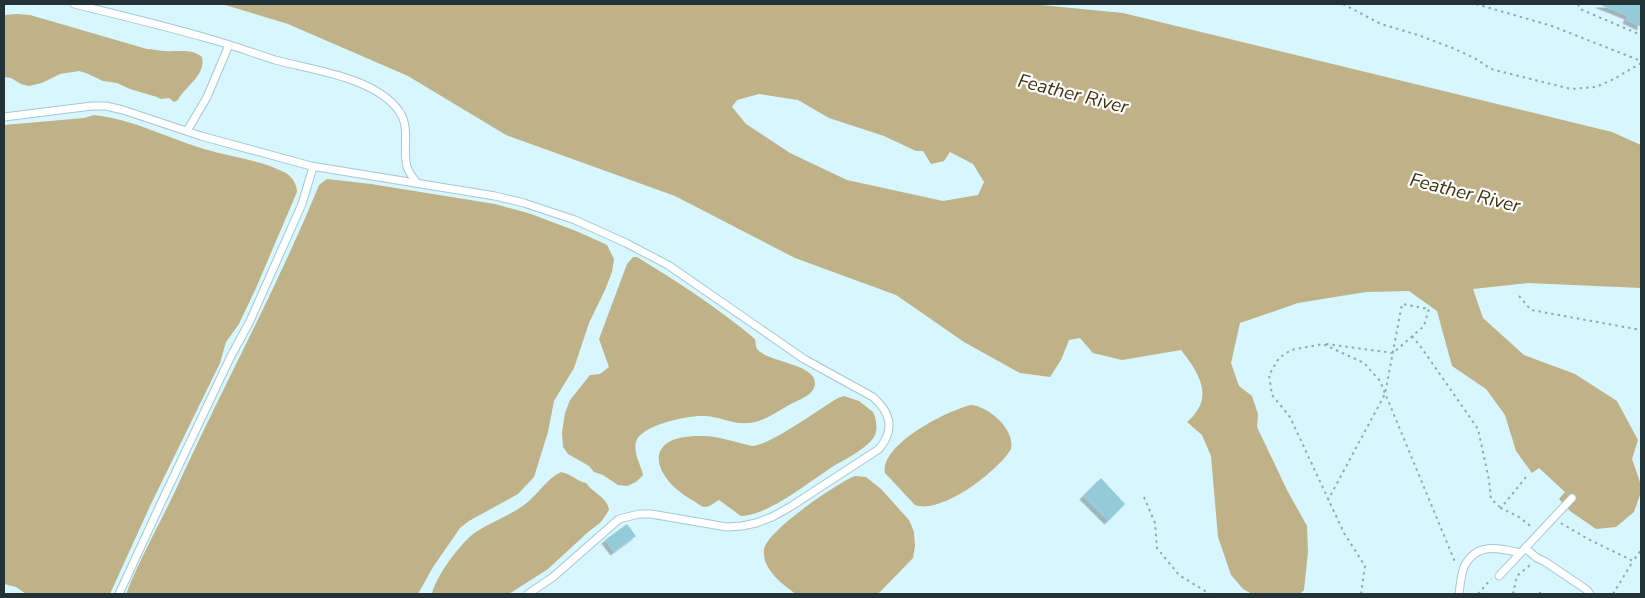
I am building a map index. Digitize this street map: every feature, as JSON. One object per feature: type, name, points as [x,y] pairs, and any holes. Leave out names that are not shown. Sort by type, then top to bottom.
[{"type":"lane","points":[[74,4],[229,45],[275,60],[356,82],[376,91],[389,100],[399,110],[404,119],[408,167],[417,183]]},
{"type":"lane","points":[[187,131],[207,97],[229,45]]},
{"type":"lane","points":[[4,117],[92,106],[106,106],[220,142],[314,167],[495,196],[546,210],[597,229],[641,250],[676,270],[804,359],[873,397],[881,404],[887,414],[890,424],[885,442],[878,449],[772,517],[742,526],[727,527],[651,514],[628,515],[619,519],[553,577],[528,594]]},
{"type":"lane","points":[[119,594],[230,358],[250,321],[302,204],[314,167]]},
{"type":"lane","points":[[1496,576],[1572,498]]},
{"type":"lane","points":[[1458,594],[1464,566],[1477,551],[1496,547],[1522,550],[1558,571],[1590,594]]},
{"type":"path","points":[[1343,4],[1381,24],[1418,35],[1476,59],[1491,69],[1571,89],[1596,86],[1614,79],[1641,62]]},
{"type":"path","points":[[1476,4],[1552,26],[1641,62]]},
{"type":"path","points":[[1578,4],[1580,9],[1641,35]]},
{"type":"path","points":[[1519,296],[1531,310],[1641,330]]},
{"type":"path","points":[[1328,500],[1385,394],[1393,353],[1402,304],[1429,309],[1424,326],[1393,353],[1323,344],[1292,350],[1279,358],[1269,375],[1272,395],[1290,417],[1328,500],[1344,533],[1365,566],[1361,594]]},
{"type":"path","points":[[1412,336],[1478,430],[1489,480],[1491,499],[1538,533]]},
{"type":"path","points":[[1323,344],[1364,363],[1380,381],[1462,578]]},
{"type":"path","points":[[1501,508],[1526,477]]},
{"type":"path","points":[[1144,498],[1155,523],[1156,548],[1179,574],[1210,594]]},
{"type":"path","points":[[1553,518],[1588,539],[1633,561]]},
{"type":"path","points":[[1613,594],[1641,550]]},
{"type":"path","points":[[1513,594],[1517,576],[1537,558]]},
{"type":"path","points":[[1478,594],[1496,576]]},
{"type":"path","points":[[1539,594],[1544,594]]},
{"type":"water","name":"Feather River","points":[[222,4],[1031,4],[1123,13],[1612,132],[1641,145],[1641,288],[1528,283],[1473,289],[1483,318],[1524,355],[1575,374],[1617,401],[1638,440],[1632,459],[1641,485],[1641,492],[1634,512],[1616,527],[1596,529],[1570,511],[1559,499],[1565,492],[1539,468],[1532,473],[1516,451],[1505,415],[1486,389],[1452,366],[1437,311],[1409,291],[1366,292],[1298,303],[1240,323],[1231,363],[1239,386],[1252,396],[1258,414],[1257,427],[1287,490],[1307,526],[1308,552],[1304,590],[1300,594],[1252,594],[1243,589],[1231,575],[1218,537],[1211,456],[1202,435],[1187,422],[1196,413],[1201,404],[1202,386],[1194,368],[1181,350],[1122,360],[1093,353],[1080,338],[1069,340],[1061,360],[1050,377],[1020,373],[964,342],[896,295],[795,258],[675,196],[506,135],[408,76],[288,24]],"holes":[[[759,94],[798,100],[829,118],[884,136],[916,151],[923,151],[931,164],[944,161],[950,152],[973,164],[984,182],[978,195],[943,201],[847,180],[790,153],[746,124],[732,107],[737,100]]]},
{"type":"water","points":[[4,15],[30,15],[147,49],[193,52],[202,57],[201,70],[178,100],[174,102],[169,98],[161,99],[117,83],[103,81],[79,71],[60,74],[42,83],[29,86],[21,84],[11,78],[4,77]]},
{"type":"water","points":[[94,115],[122,120],[190,145],[276,169],[290,177],[295,184],[297,192],[256,288],[239,324],[226,342],[220,363],[150,506],[110,594],[26,594],[16,587],[4,584],[4,125],[84,118]]},
{"type":"water","points":[[327,179],[371,184],[495,204],[531,214],[607,245],[614,259],[612,272],[589,323],[574,368],[554,401],[548,432],[534,477],[518,494],[460,528],[433,567],[418,594],[126,594],[269,297],[319,185]]},
{"type":"water","points":[[633,257],[637,257],[668,276],[727,317],[755,339],[757,349],[764,354],[800,367],[813,377],[815,383],[813,390],[807,396],[767,418],[755,422],[737,423],[710,416],[697,416],[677,419],[655,426],[639,436],[636,442],[636,455],[643,475],[636,482],[627,486],[618,485],[603,475],[594,472],[589,466],[568,454],[563,447],[562,432],[565,413],[570,400],[590,375],[600,374],[609,367],[599,339],[627,264]]},
{"type":"water","points":[[844,396],[859,401],[873,412],[876,420],[876,432],[872,440],[856,453],[788,497],[764,510],[741,516],[719,500],[709,506],[702,506],[679,491],[668,481],[662,470],[659,460],[661,450],[668,443],[680,438],[705,436],[752,446],[760,444],[771,440]]},
{"type":"water","points":[[971,405],[985,409],[999,420],[1009,434],[1011,449],[994,468],[968,489],[939,504],[915,505],[885,473],[886,462],[893,451],[917,430],[947,414]]},
{"type":"water","points":[[561,472],[586,483],[606,502],[609,510],[601,522],[548,569],[509,594],[432,594],[438,578],[444,569],[470,537],[482,528],[524,505]]},
{"type":"water","points":[[855,476],[866,477],[881,489],[909,520],[914,532],[915,546],[913,558],[878,594],[796,594],[779,581],[766,563],[764,550],[767,542],[803,509],[833,488]]},
{"type":"building","points":[[1598,4],[1641,4],[1641,27],[1626,20],[1628,16]]},
{"type":"building","points":[[1101,478],[1125,504],[1108,521],[1083,496]]},
{"type":"building","points":[[627,524],[636,536],[614,552],[605,540]]}]
